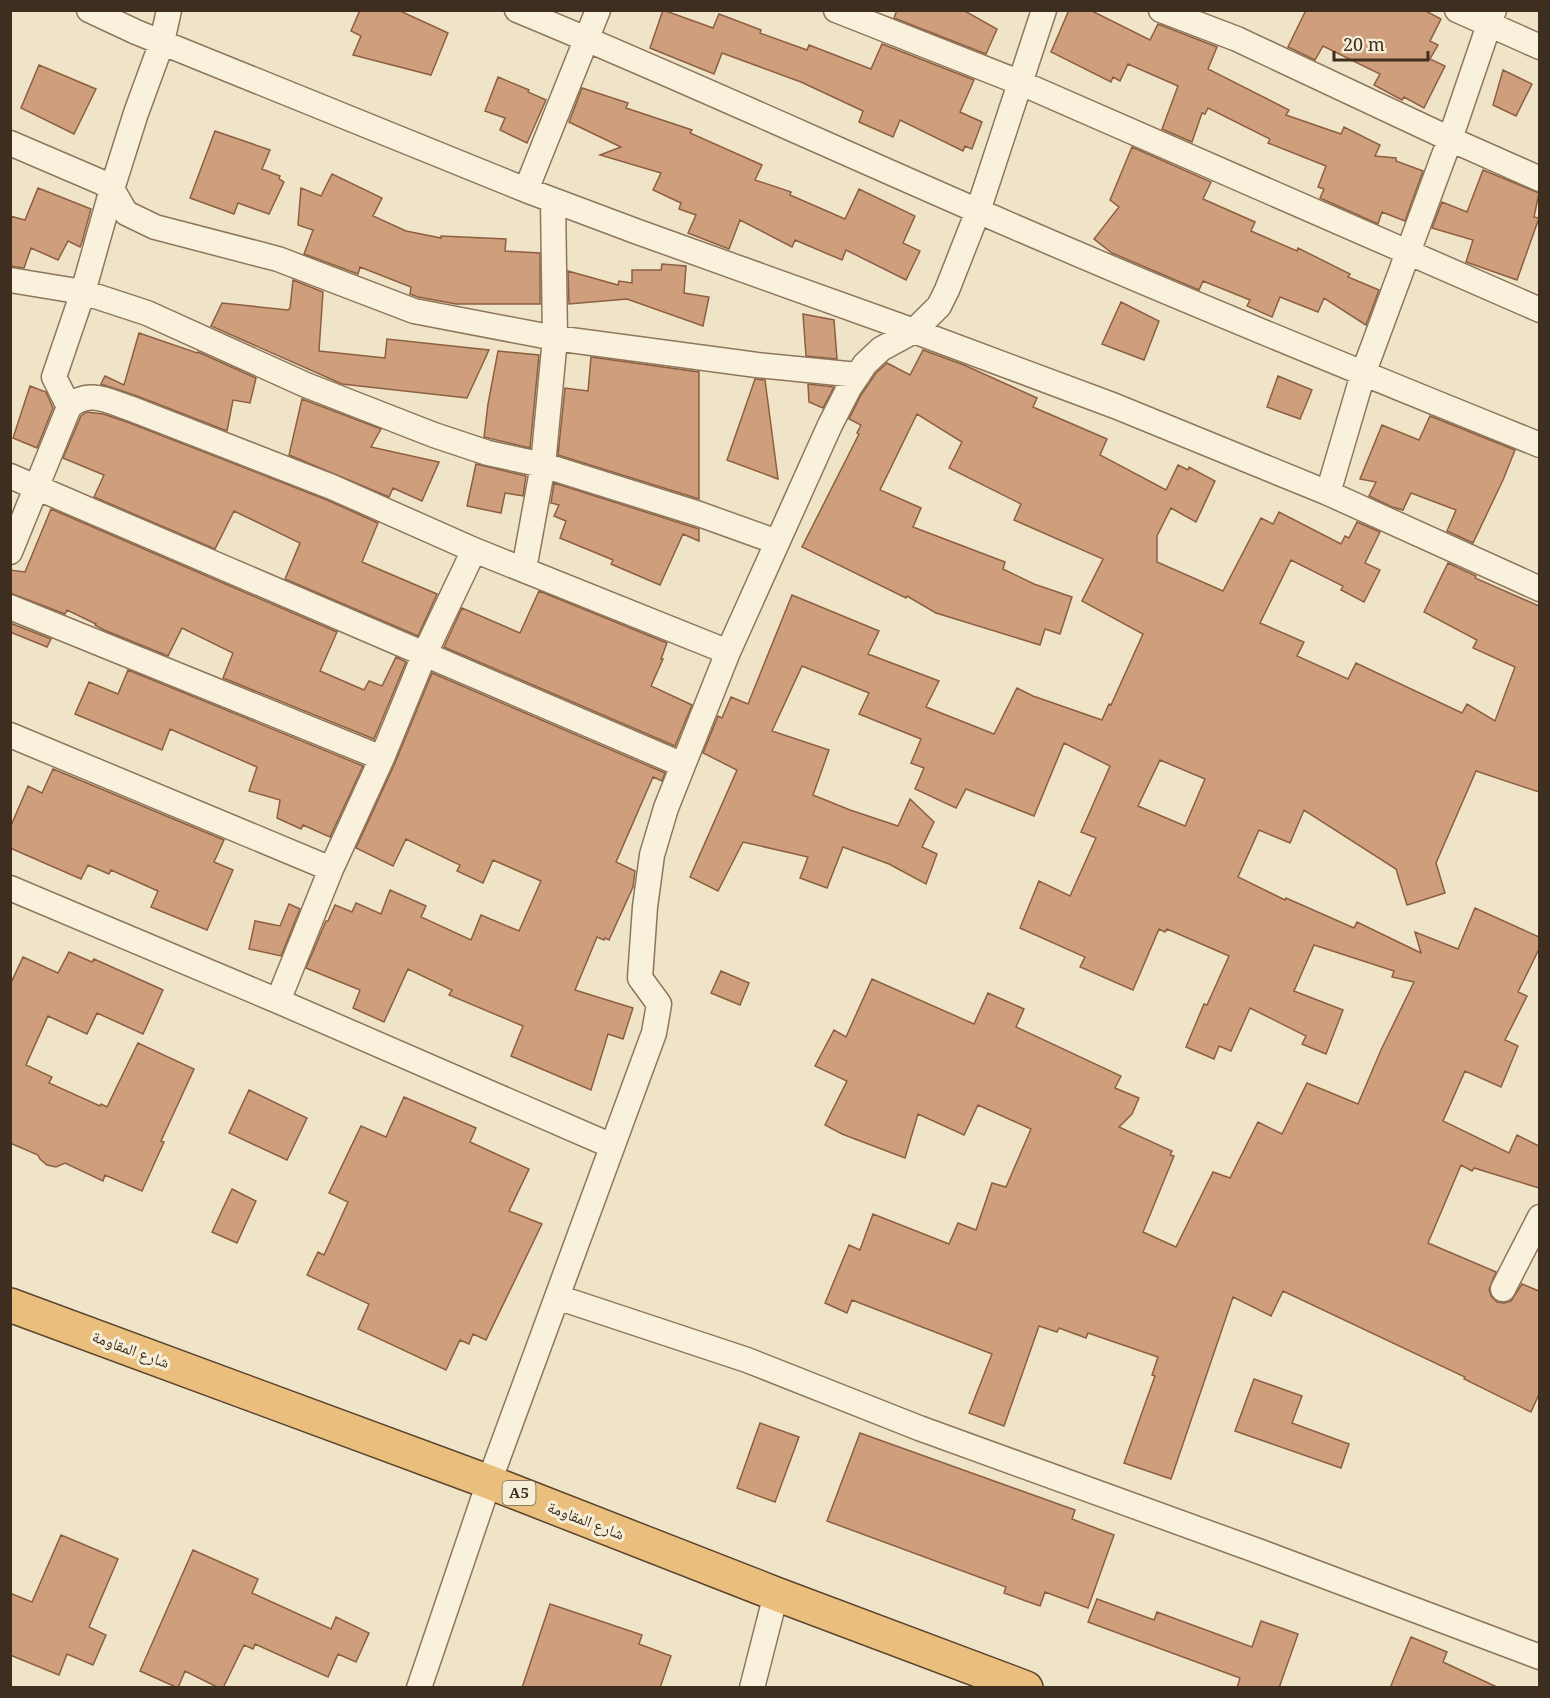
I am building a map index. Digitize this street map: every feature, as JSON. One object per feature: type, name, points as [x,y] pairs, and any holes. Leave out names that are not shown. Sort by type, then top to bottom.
[{"type":"highway","name":"شارع المقاومة","points":[[10,1305],[489,1482],[1026,1688]]},
{"type":"street","points":[[89,10],[526,190],[914,330],[1114,406],[1328,494],[1539,589]]},
{"type":"street","points":[[69,408],[54,377],[83,292],[111,189],[162,42],[169,10]]},
{"type":"street","points":[[517,10],[978,211],[1539,446]]},
{"type":"street","points":[[526,190],[598,10]]},
{"type":"street","points":[[836,10],[1021,83],[1539,310]]},
{"type":"street","points":[[419,1688],[489,1482],[654,1033],[659,1004],[640,978],[645,907],[652,855],[666,808],[728,652],[830,425],[865,364],[881,349],[914,330],[939,306],[978,211],[1044,10]]},
{"type":"street","points":[[1161,10],[1237,39],[1450,140],[1539,179]]},
{"type":"street","points":[[1457,10],[1491,18],[1539,47]]},
{"type":"street","points":[[1328,494],[1363,374],[1450,140],[1491,18]]},
{"type":"street","points":[[10,143],[82,173],[111,189],[126,213],[155,227],[278,259],[414,311],[555,338],[757,365],[858,375]]},
{"type":"street","points":[[524,568],[543,465],[555,338],[553,200]]},
{"type":"street","points":[[10,280],[83,292],[147,313],[306,385],[434,435],[488,453],[543,465],[699,514],[777,542]]},
{"type":"street","points":[[10,552],[69,408],[78,399],[90,397],[122,406],[332,487],[474,550],[524,568],[728,652]]},
{"type":"street","points":[[10,476],[683,765]]},
{"type":"street","points":[[279,1001],[331,869],[382,758],[425,653],[474,550]]},
{"type":"street","points":[[10,607],[382,758]]},
{"type":"street","points":[[10,735],[331,869]]},
{"type":"street","points":[[10,888],[279,1001],[612,1146]]},
{"type":"street","points":[[1503,1289],[1539,1217]]},
{"type":"street","points":[[557,1297],[747,1360],[919,1428],[1258,1551],[1539,1657]]},
{"type":"street","points":[[752,1688],[776,1594]]},
{"type":"building","points":[[360,10],[398,10],[448,33],[431,75],[353,55],[361,36],[351,31]]},
{"type":"building","points":[[663,10],[713,28],[719,14],[761,30],[760,33],[807,50],[809,45],[871,69],[882,44],[974,80],[960,112],[982,122],[972,149],[965,146],[963,151],[900,120],[893,137],[859,122],[863,111],[801,82],[722,53],[714,74],[650,48]]},
{"type":"building","points":[[897,10],[963,10],[997,29],[986,54],[894,18]]},
{"type":"building","points":[[1069,10],[1090,10],[1150,40],[1158,24],[1217,47],[1208,69],[1289,110],[1286,115],[1341,134],[1344,127],[1380,145],[1375,156],[1396,158],[1396,161],[1423,171],[1405,221],[1382,212],[1378,224],[1320,198],[1324,189],[1318,187],[1326,166],[1268,143],[1270,139],[1208,108],[1205,114],[1202,113],[1192,142],[1162,129],[1178,86],[1128,64],[1120,81],[1113,77],[1111,82],[1051,52]]},
{"type":"building","points":[[1306,10],[1424,10],[1441,19],[1430,41],[1438,45],[1430,59],[1445,66],[1424,108],[1404,97],[1402,100],[1374,85],[1380,74],[1323,46],[1315,60],[1288,47]]},
{"type":"building","points":[[39,65],[96,89],[74,134],[21,108]]},
{"type":"building","points":[[1503,70],[1532,84],[1516,116],[1493,105]]},
{"type":"building","points":[[498,77],[546,100],[527,143],[500,130],[505,118],[485,111]]},
{"type":"building","points":[[582,88],[628,103],[626,108],[692,130],[690,133],[762,165],[755,180],[791,192],[790,195],[845,219],[859,189],[915,216],[903,243],[920,251],[906,280],[846,250],[842,260],[795,240],[792,247],[740,220],[729,249],[688,233],[696,215],[679,209],[681,203],[653,190],[661,173],[600,155],[621,147],[569,122]]},
{"type":"building","points":[[215,131],[270,150],[262,169],[280,176],[279,179],[284,182],[269,214],[238,203],[234,214],[190,198]]},
{"type":"building","points":[[1132,147],[1211,182],[1203,199],[1255,222],[1251,231],[1297,251],[1298,248],[1350,274],[1348,277],[1379,290],[1366,325],[1324,298],[1318,312],[1280,297],[1272,317],[1247,306],[1250,300],[1203,281],[1199,290],[1112,253],[1094,239],[1119,207],[1110,200]]},
{"type":"building","points":[[1483,170],[1539,193],[1534,217],[1539,218],[1517,280],[1466,262],[1473,240],[1432,228],[1442,202],[1467,212]]},
{"type":"building","points":[[332,174],[382,198],[373,216],[406,231],[441,238],[441,236],[506,239],[505,251],[540,253],[540,304],[456,304],[418,297],[410,294],[411,287],[360,267],[358,274],[304,254],[313,230],[298,225],[301,188],[321,196]]},
{"type":"building","points":[[38,188],[91,209],[82,242],[80,247],[68,241],[58,260],[31,248],[24,268],[10,266],[10,216],[25,220]]},
{"type":"building","points":[[662,264],[686,266],[684,293],[709,297],[703,326],[627,299],[569,304],[568,271],[618,285],[619,281],[632,283],[632,270],[661,270]]},
{"type":"building","points":[[293,280],[323,292],[319,351],[385,358],[387,339],[489,350],[467,398],[342,384],[211,326],[222,303],[288,310]]},
{"type":"building","points":[[1121,302],[1159,321],[1144,360],[1102,344]]},
{"type":"building","points":[[803,314],[834,320],[837,359],[806,356]]},
{"type":"building","points":[[139,333],[198,352],[256,378],[250,403],[233,400],[227,431],[101,384],[105,376],[124,385]]},
{"type":"building","points":[[923,350],[964,365],[1037,398],[1033,407],[1107,439],[1100,455],[1166,490],[1178,465],[1188,470],[1189,467],[1215,481],[1196,522],[1171,508],[1157,536],[1157,562],[1223,591],[1261,518],[1273,524],[1279,512],[1341,544],[1345,536],[1349,538],[1357,522],[1380,532],[1365,563],[1380,570],[1364,602],[1341,590],[1343,586],[1291,560],[1260,623],[1304,642],[1297,656],[1348,679],[1356,663],[1462,713],[1467,704],[1495,721],[1515,667],[1473,648],[1477,640],[1424,612],[1448,563],[1476,576],[1475,578],[1539,606],[1539,792],[1476,771],[1436,863],[1445,893],[1407,905],[1396,869],[1304,810],[1290,843],[1259,830],[1238,877],[1285,900],[1286,898],[1354,928],[1357,922],[1421,953],[1415,932],[1458,949],[1475,908],[1539,937],[1539,949],[1518,992],[1527,996],[1505,1040],[1518,1046],[1501,1087],[1465,1071],[1443,1121],[1509,1153],[1517,1135],[1539,1146],[1539,1188],[1474,1168],[1472,1171],[1461,1165],[1428,1243],[1496,1272],[1489,1289],[1491,1296],[1497,1302],[1511,1301],[1522,1284],[1539,1291],[1539,1394],[1531,1412],[1464,1379],[1465,1377],[1283,1291],[1271,1316],[1233,1297],[1171,1479],[1124,1463],[1155,1376],[1152,1375],[1158,1357],[1088,1333],[1086,1338],[1059,1328],[1057,1332],[1039,1326],[1004,1426],[969,1413],[992,1354],[852,1300],[847,1313],[825,1303],[849,1245],[860,1250],[873,1214],[949,1244],[958,1223],[976,1230],[992,1183],[1006,1187],[1031,1129],[978,1105],[964,1135],[918,1114],[905,1158],[842,1134],[825,1125],[847,1081],[815,1066],[834,1030],[846,1037],[872,979],[974,1024],[988,993],[1024,1009],[1016,1027],[1121,1076],[1115,1088],[1139,1098],[1132,1114],[1119,1127],[1172,1151],[1170,1155],[1174,1156],[1143,1232],[1176,1247],[1213,1172],[1230,1178],[1258,1122],[1282,1134],[1307,1083],[1358,1104],[1414,982],[1392,977],[1394,971],[1314,945],[1294,991],[1343,1010],[1326,1054],[1302,1044],[1306,1036],[1250,1008],[1231,1051],[1219,1046],[1214,1059],[1186,1047],[1204,1004],[1207,1005],[1229,956],[1167,929],[1165,932],[1159,929],[1133,990],[1080,967],[1085,957],[1020,928],[1039,881],[1070,896],[1096,838],[1081,832],[1110,766],[1064,743],[1034,816],[966,789],[956,808],[915,789],[924,768],[911,763],[921,739],[859,714],[869,693],[802,666],[772,731],[829,750],[813,795],[898,826],[910,799],[934,822],[922,847],[937,854],[926,884],[889,864],[843,847],[827,888],[800,878],[808,857],[743,842],[718,891],[690,877],[737,770],[703,753],[718,716],[722,718],[731,697],[748,704],[792,595],[879,631],[868,654],[939,681],[926,707],[994,734],[1017,688],[1033,696],[1102,720],[1143,634],[1082,601],[1103,559],[1014,520],[1021,504],[949,468],[962,442],[917,414],[880,490],[921,508],[913,527],[1005,562],[1003,569],[1034,584],[1072,597],[1060,634],[1045,629],[1040,645],[936,613],[907,596],[906,598],[802,547],[859,434],[857,433],[861,425],[849,419],[861,395],[876,373],[887,363],[910,375]],"holes":[[[1160,760],[1205,779],[1185,826],[1138,806]]]},
{"type":"building","points":[[498,351],[539,355],[530,448],[484,437]]},
{"type":"building","points":[[591,357],[699,372],[699,499],[558,455],[565,388],[588,391]]},
{"type":"building","points":[[1278,376],[1312,390],[1300,419],[1267,407]]},
{"type":"building","points":[[755,379],[765,380],[778,479],[727,460]]},
{"type":"building","points":[[808,384],[834,387],[823,408],[809,402]]},
{"type":"building","points":[[30,386],[46,392],[53,408],[37,448],[13,438]]},
{"type":"building","points":[[302,399],[381,429],[371,447],[439,462],[422,501],[393,488],[389,497],[289,455]]},
{"type":"building","points":[[87,412],[103,414],[127,422],[327,500],[378,523],[362,562],[437,594],[418,636],[285,579],[300,543],[234,511],[215,549],[94,497],[104,475],[63,458],[81,416]]},
{"type":"building","points":[[1430,416],[1515,450],[1473,543],[1447,531],[1456,510],[1411,493],[1403,510],[1392,507],[1369,496],[1376,482],[1360,479],[1382,425],[1419,440]]},
{"type":"building","points":[[476,464],[526,476],[523,496],[505,493],[501,513],[467,506]]},
{"type":"building","points":[[554,483],[699,529],[699,541],[683,534],[660,585],[611,564],[613,560],[560,538],[566,521],[554,516],[559,505],[551,503]]},
{"type":"building","points":[[51,509],[337,632],[320,671],[364,690],[369,681],[382,686],[396,657],[406,662],[374,739],[223,678],[233,653],[182,628],[168,656],[104,630],[67,610],[65,614],[10,593],[10,570],[25,572]]},
{"type":"building","points":[[539,591],[667,643],[661,659],[663,659],[651,686],[692,705],[675,746],[444,647],[462,608],[520,633]]},
{"type":"building","points":[[10,623],[51,639],[47,647],[10,632]]},
{"type":"building","points":[[128,670],[363,766],[330,837],[303,825],[301,829],[277,818],[280,800],[249,791],[257,767],[170,729],[162,750],[75,714],[89,682],[118,694]]},
{"type":"building","points":[[432,673],[665,773],[662,781],[653,777],[616,862],[635,871],[633,887],[609,940],[597,937],[575,990],[633,1008],[623,1039],[608,1034],[591,1090],[511,1056],[523,1026],[449,995],[452,990],[408,969],[384,1022],[353,1008],[360,990],[306,968],[335,905],[352,912],[356,903],[381,914],[390,890],[426,906],[421,917],[471,940],[481,915],[519,931],[541,881],[493,860],[483,883],[457,871],[460,865],[406,839],[393,866],[356,848],[395,763]]},
{"type":"building","points":[[53,769],[224,840],[214,862],[233,870],[207,930],[151,907],[158,891],[111,870],[109,874],[88,865],[81,879],[10,848],[10,828],[28,786],[42,793]]},
{"type":"building","points":[[289,904],[300,909],[281,956],[249,949],[255,921],[280,926]]},
{"type":"building","points":[[69,952],[92,962],[94,959],[163,990],[143,1034],[97,1013],[87,1034],[48,1016],[26,1065],[52,1077],[49,1083],[107,1107],[138,1043],[194,1069],[161,1141],[164,1142],[142,1191],[105,1175],[103,1181],[65,1163],[56,1167],[47,1165],[38,1155],[10,1143],[10,985],[23,957],[58,973]]},
{"type":"building","points":[[721,971],[749,983],[740,1005],[711,993]]},
{"type":"building","points":[[249,1090],[307,1118],[287,1160],[229,1133]]},
{"type":"building","points":[[404,1097],[476,1128],[470,1142],[529,1169],[509,1211],[542,1224],[486,1340],[473,1334],[469,1344],[460,1340],[446,1370],[358,1329],[369,1304],[307,1275],[318,1252],[324,1255],[348,1202],[329,1193],[361,1126],[386,1137]]},
{"type":"building","points":[[232,1189],[256,1201],[237,1243],[212,1232]]},
{"type":"building","points":[[1254,1379],[1302,1396],[1292,1423],[1349,1444],[1341,1468],[1235,1431]]},
{"type":"building","points":[[760,1423],[799,1437],[775,1502],[737,1488]]},
{"type":"building","points":[[860,1433],[1075,1510],[1072,1519],[1114,1535],[1088,1608],[1045,1592],[1040,1606],[1004,1593],[1006,1587],[827,1521]]},
{"type":"building","points":[[61,1535],[118,1559],[89,1627],[106,1635],[93,1665],[67,1654],[59,1675],[10,1655],[10,1593],[32,1602]]},
{"type":"building","points":[[193,1550],[258,1579],[252,1593],[331,1629],[336,1617],[369,1633],[356,1662],[338,1654],[328,1677],[255,1644],[253,1649],[244,1645],[223,1688],[185,1671],[178,1688],[140,1671]]},
{"type":"building","points":[[1097,1599],[1154,1620],[1157,1612],[1252,1647],[1261,1621],[1298,1634],[1279,1688],[1237,1688],[1240,1678],[1088,1622]]},
{"type":"building","points":[[550,1604],[642,1635],[639,1644],[671,1656],[660,1688],[522,1688]]},
{"type":"building","points":[[1411,1637],[1447,1652],[1443,1662],[1499,1688],[1390,1688]]}]
